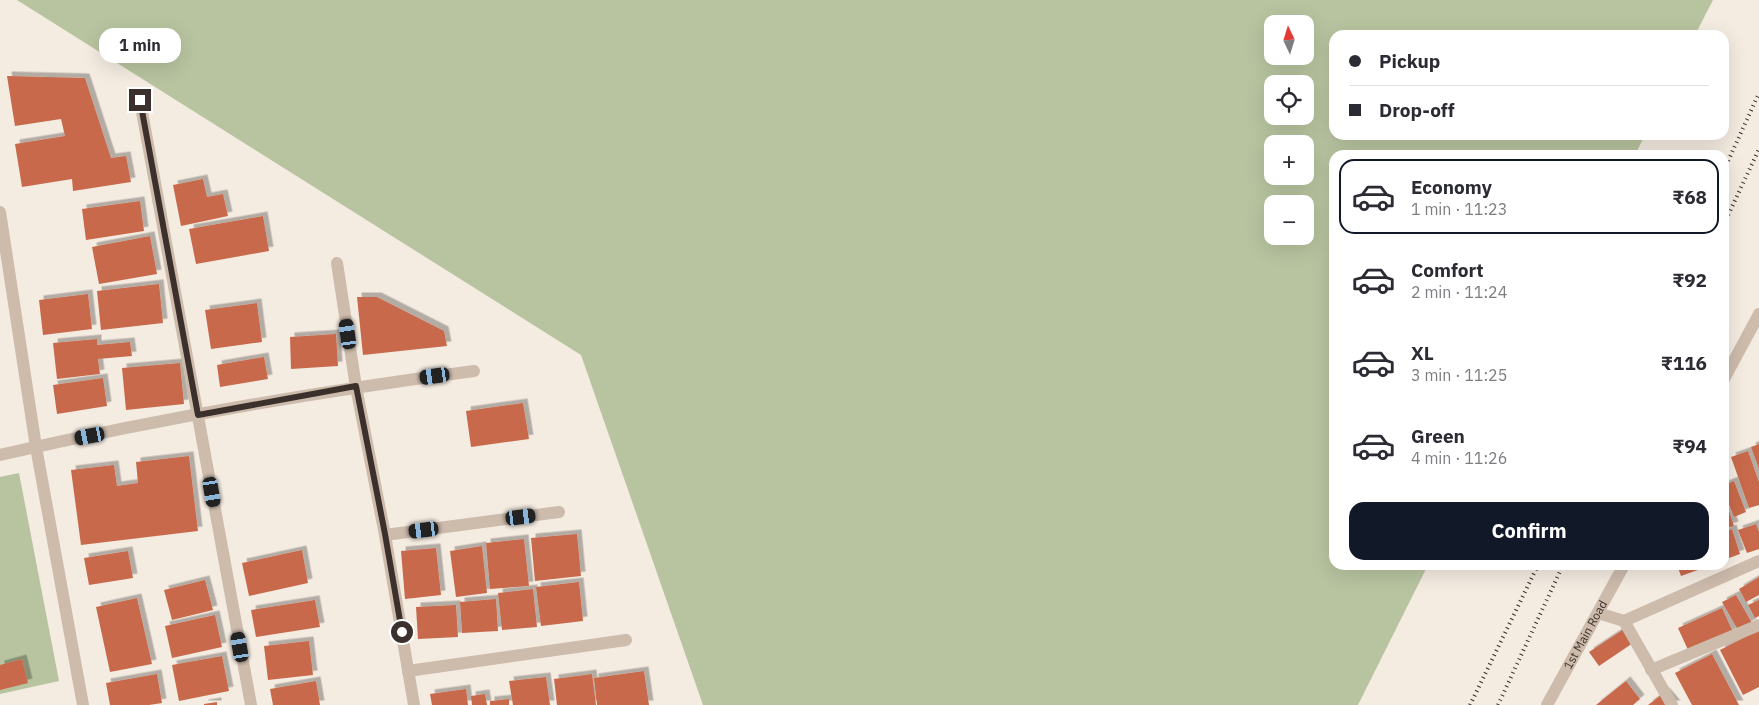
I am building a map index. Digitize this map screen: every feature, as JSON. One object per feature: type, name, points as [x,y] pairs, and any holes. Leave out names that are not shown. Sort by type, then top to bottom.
[{"type":"street","points":[[140,100],[251,705]]},
{"type":"street","points":[[0,212],[36,447],[83,705]]},
{"type":"street","points":[[337,263],[356,386],[385,534],[414,705]]},
{"type":"street","points":[[1729,370],[1759,314]]},
{"type":"street","points":[[0,455],[198,415],[356,386],[474,371]]},
{"type":"street","points":[[385,534],[559,512]]},
{"type":"street","points":[[1598,613],[1624,621],[1759,561]]},
{"type":"street","name":"1st Main Road","points":[[1547,705],[1621,570]]},
{"type":"street","points":[[1624,621],[1672,705]]},
{"type":"street","points":[[1652,670],[1759,625]]},
{"type":"street","points":[[408,672],[626,640]]},
{"type":"green space","points":[[17,0],[1713,0],[1698,30],[1329,30],[1329,140],[1642,140],[1638,150],[1329,150],[1329,570],[1426,570],[1358,705],[703,705],[581,355]]},
{"type":"green space","points":[[19,473],[59,681],[0,694],[0,477]]},
{"type":"building","points":[[7,76],[85,78],[111,158],[126,156],[131,182],[73,191],[72,179],[22,187],[15,144],[65,136],[61,119],[15,126]]},
{"type":"building","points":[[203,179],[207,197],[223,194],[228,216],[181,226],[173,185]]},
{"type":"building","points":[[140,201],[144,231],[86,240],[82,209]]},
{"type":"building","points":[[263,216],[269,251],[196,264],[189,229]]},
{"type":"building","points":[[150,236],[157,274],[99,284],[92,247]]},
{"type":"building","points":[[159,284],[163,323],[101,330],[97,291]]},
{"type":"building","points":[[88,294],[92,329],[43,335],[39,300]]},
{"type":"building","points":[[357,297],[377,297],[444,331],[447,346],[363,355]]},
{"type":"building","points":[[257,303],[262,342],[211,349],[205,310]]},
{"type":"building","points":[[336,334],[338,366],[291,369],[290,337]]},
{"type":"building","points":[[97,339],[97,345],[130,342],[132,356],[98,359],[100,374],[57,379],[53,343]]},
{"type":"building","points":[[264,357],[268,379],[220,387],[217,365]]},
{"type":"building","points":[[180,363],[184,404],[126,410],[122,368]]},
{"type":"building","points":[[103,378],[107,406],[57,414],[53,385]]},
{"type":"building","points":[[523,403],[529,439],[471,447],[466,411]]},
{"type":"building","points":[[1759,444],[1759,469],[1751,447]]},
{"type":"building","points":[[1748,451],[1759,482],[1759,505],[1749,508],[1731,457]]},
{"type":"building","points":[[189,456],[198,531],[81,545],[71,470],[114,465],[117,486],[138,483],[136,462]]},
{"type":"building","points":[[1734,481],[1746,512],[1734,517],[1729,504],[1729,483]]},
{"type":"building","points":[[1729,511],[1734,526],[1729,528]]},
{"type":"building","points":[[1756,524],[1759,532],[1759,549],[1747,553],[1738,530]]},
{"type":"building","points":[[1732,529],[1740,554],[1729,558],[1729,530]]},
{"type":"building","points":[[577,534],[581,576],[535,581],[531,538]]},
{"type":"building","points":[[524,539],[529,586],[490,589],[486,543]]},
{"type":"building","points":[[482,546],[487,593],[456,597],[450,551]]},
{"type":"building","points":[[436,548],[441,595],[405,599],[401,551]]},
{"type":"building","points":[[302,550],[308,583],[249,596],[242,563]]},
{"type":"building","points":[[128,551],[133,578],[89,585],[84,558]]},
{"type":"building","points":[[1679,570],[1698,570],[1681,576]]},
{"type":"building","points":[[1759,577],[1759,595],[1746,602],[1739,589]]},
{"type":"building","points":[[205,580],[213,610],[172,620],[164,590]]},
{"type":"building","points":[[579,582],[583,621],[541,626],[536,587]]},
{"type":"building","points":[[533,589],[537,627],[502,630],[498,593]]},
{"type":"building","points":[[1736,595],[1752,623],[1738,630],[1722,602]]},
{"type":"building","points":[[137,598],[152,664],[110,672],[96,607]]},
{"type":"building","points":[[496,599],[498,631],[462,633],[460,602]]},
{"type":"building","points":[[315,600],[320,627],[256,637],[251,610]]},
{"type":"building","points":[[1759,600],[1759,616],[1755,618],[1748,605]]},
{"type":"building","points":[[456,605],[458,637],[418,639],[416,607]]},
{"type":"building","points":[[1722,608],[1733,632],[1689,652],[1678,628]]},
{"type":"building","points":[[215,615],[222,647],[172,658],[165,626]]},
{"type":"building","points":[[1624,629],[1633,643],[1599,666],[1589,652]]},
{"type":"building","points":[[1759,630],[1759,687],[1743,695],[1720,650]]},
{"type":"building","points":[[309,641],[313,675],[268,680],[264,646]]},
{"type":"building","points":[[1712,654],[1739,705],[1692,705],[1675,673]]},
{"type":"building","points":[[222,656],[229,691],[179,701],[172,665]]},
{"type":"building","points":[[22,659],[28,683],[0,690],[0,665]]},
{"type":"building","points":[[644,671],[649,705],[597,705],[594,678]]},
{"type":"building","points":[[157,674],[162,703],[110,705],[106,683]]},
{"type":"building","points":[[592,674],[596,705],[557,705],[554,679]]},
{"type":"building","points":[[546,677],[550,705],[513,705],[509,681]]},
{"type":"building","points":[[316,681],[320,705],[273,705],[270,689]]},
{"type":"building","points":[[1626,681],[1640,699],[1633,705],[1596,705]]},
{"type":"building","points":[[466,689],[468,705],[432,705],[430,694]]},
{"type":"building","points":[[1665,692],[1676,705],[1648,705]]},
{"type":"building","points":[[485,694],[487,705],[472,705],[471,696]]},
{"type":"building","points":[[509,699],[509,705],[490,705],[490,701]]},
{"type":"building","points":[[217,702],[217,705],[204,705],[204,704]]},
{"type":"railway","points":[[1729,159],[1759,93]]},
{"type":"railway","points":[[1729,213],[1759,149]]},
{"type":"railway","points":[[1470,705],[1536,570]]},
{"type":"railway","points":[[1498,705],[1561,570]]},
{"type":"route","points":[[140,100],[198,415],[356,386],[402,632]]}]
